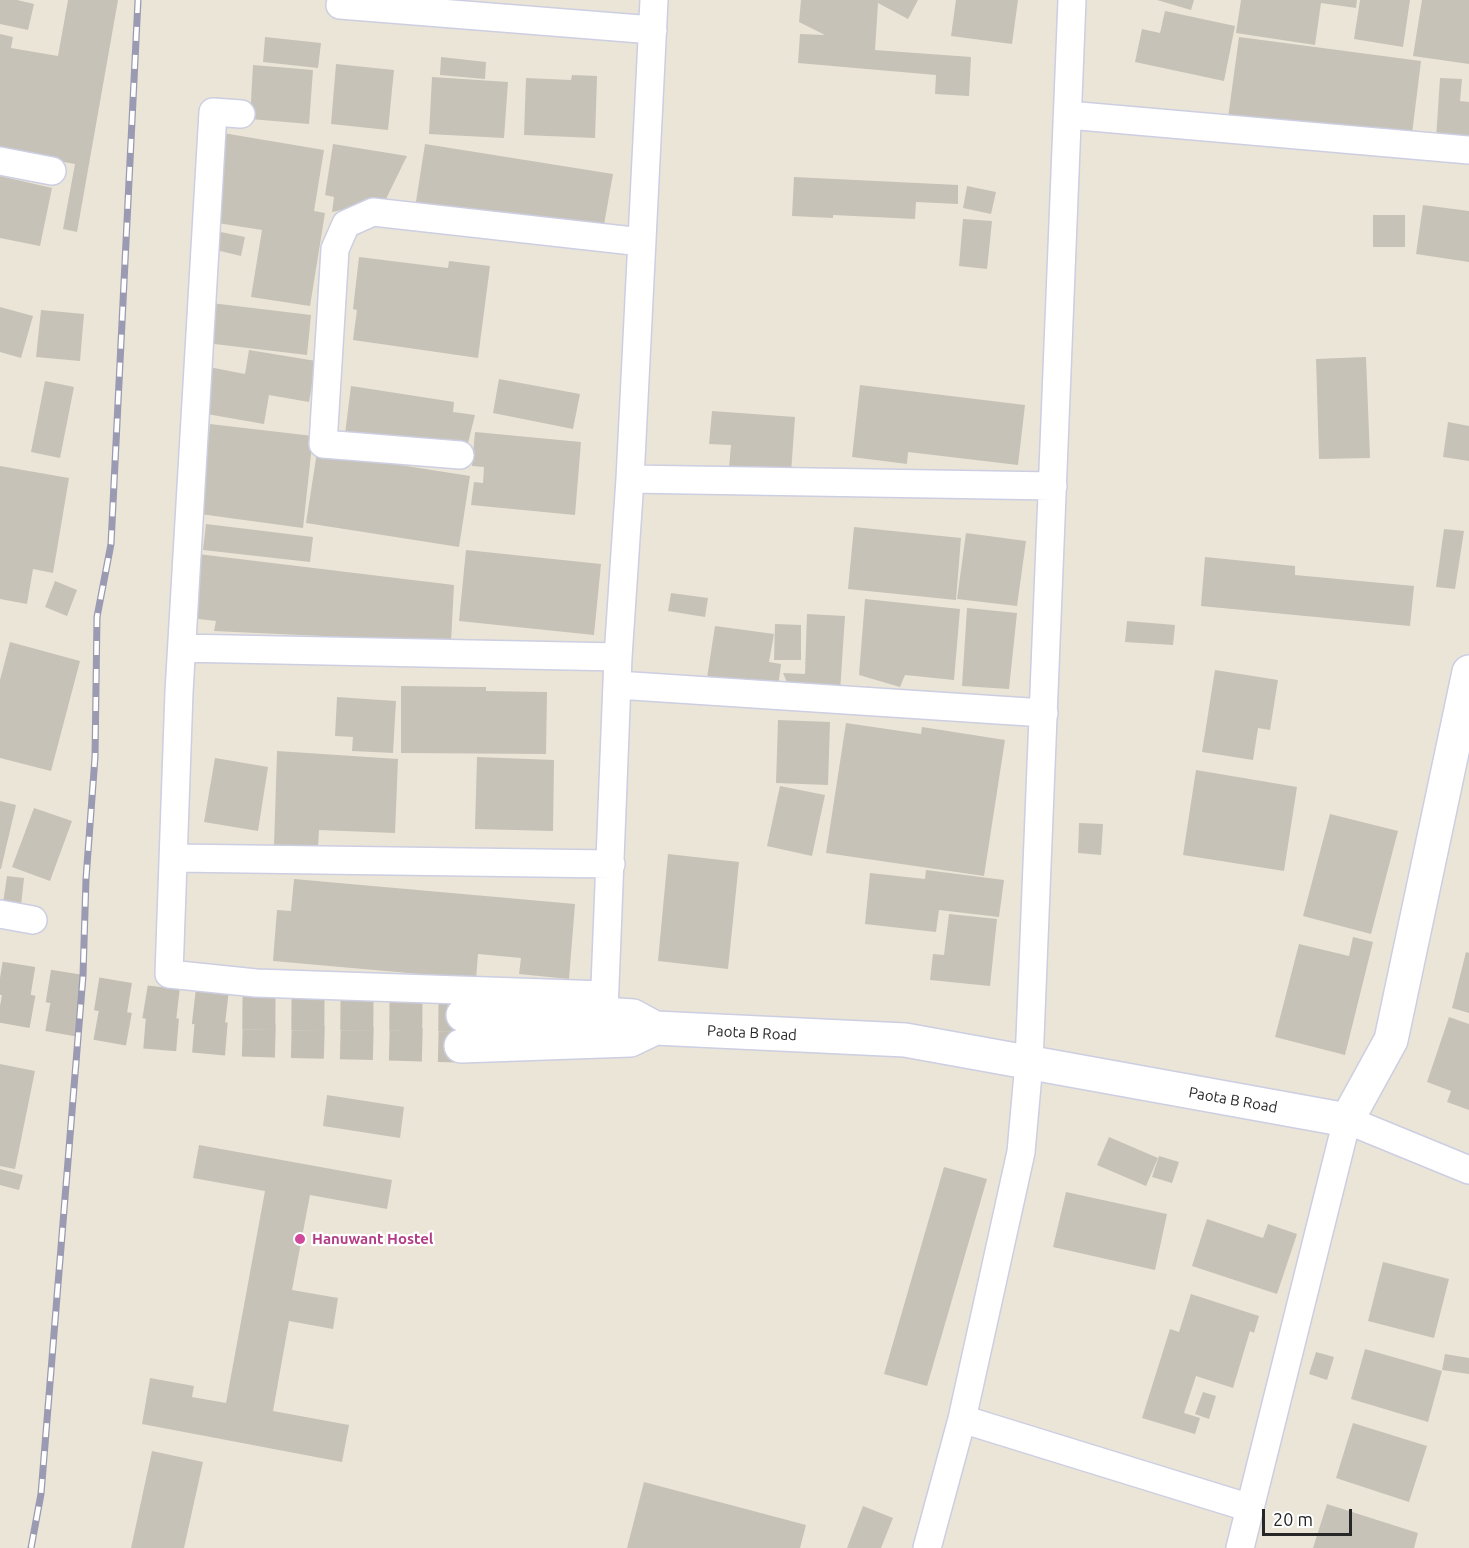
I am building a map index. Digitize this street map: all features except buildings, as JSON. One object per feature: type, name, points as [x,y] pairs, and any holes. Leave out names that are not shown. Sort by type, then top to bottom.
[{"type":"street","points":[[241,114],[213,112],[182,648],[169,974],[603,1017],[618,657],[630,479],[654,0]]},
{"type":"street","points":[[927,1548],[962,1419],[1021,1152],[1029,1063],[1072,0]]},
{"type":"street","points":[[340,5],[653,30]]},
{"type":"street","points":[[1068,115],[1469,150]]},
{"type":"street","points":[[0,161],[52,171]]},
{"type":"street","points":[[460,455],[323,444],[335,249],[346,224],[372,212],[642,242]]},
{"type":"street","points":[[630,479],[1053,486]]},
{"type":"street","points":[[182,648],[618,657]]},
{"type":"street","points":[[1240,1548],[1347,1120],[1391,1040],[1469,672]]},
{"type":"street","points":[[617,685],[1044,713]]},
{"type":"street","points":[[174,858],[611,864]]},
{"type":"street","points":[[0,914],[33,920]]},
{"type":"street","name":"Paota B Road","points":[[462,1031],[633,1016],[655,1028],[905,1040],[1347,1120]]},
{"type":"street","points":[[1347,1120],[1469,1170]]},
{"type":"street","points":[[962,1419],[1250,1508]]},
{"type":"tunnel","points":[[0,978],[146,1002],[241,1013],[463,1015]]},
{"type":"tunnel","points":[[0,1006],[144,1032],[239,1040],[461,1046]]},
{"type":"railway","points":[[31,1548],[41,1494],[83,976],[86,879],[95,757],[97,617],[111,544],[138,0]]},
{"type":"place","name":"Hanuwant Hostel","points":[[300,1239]]}]
